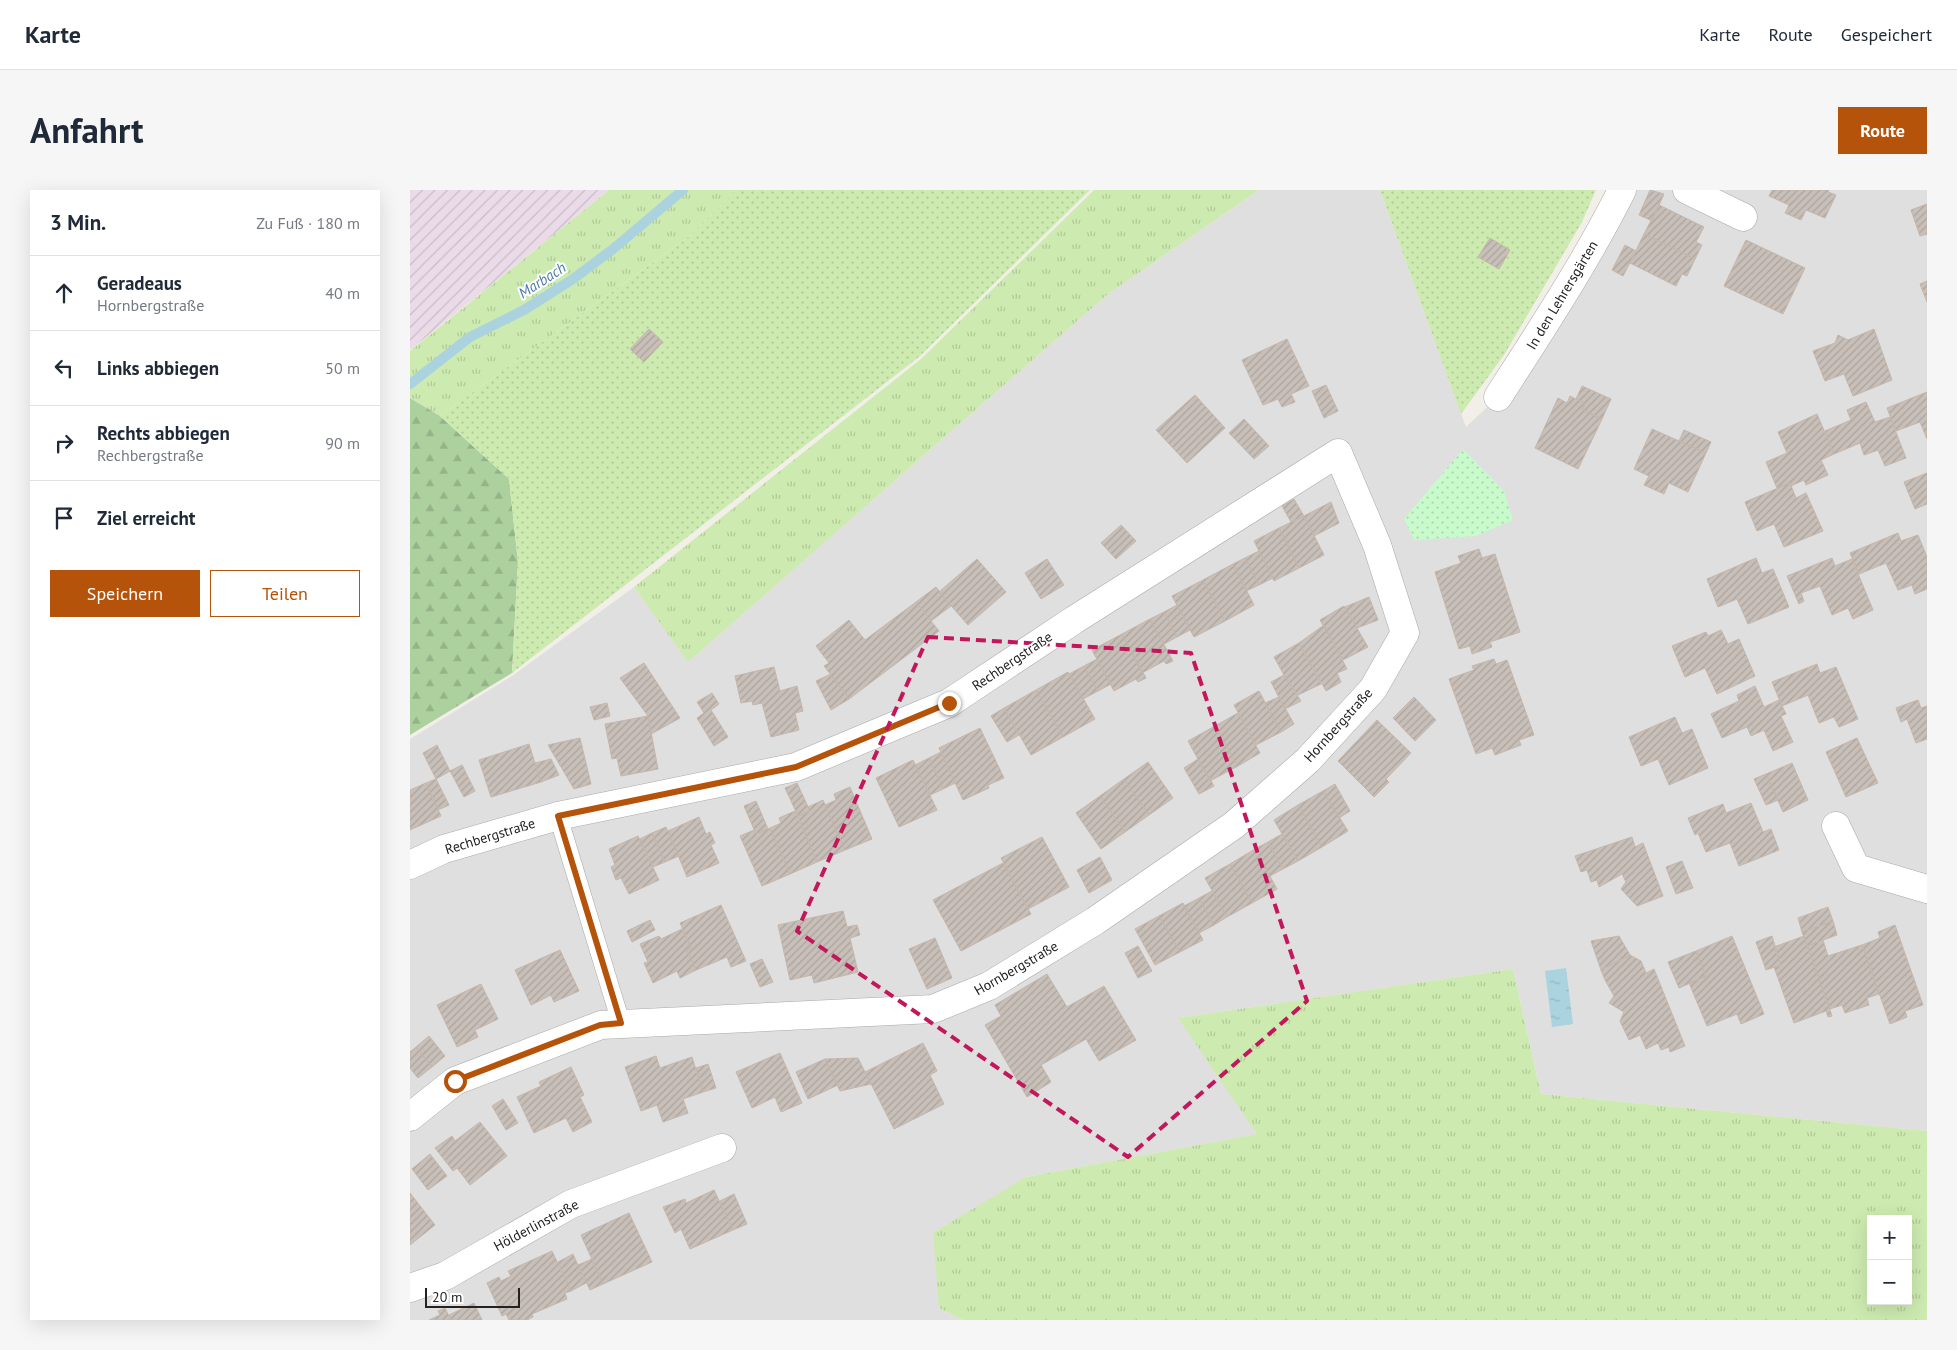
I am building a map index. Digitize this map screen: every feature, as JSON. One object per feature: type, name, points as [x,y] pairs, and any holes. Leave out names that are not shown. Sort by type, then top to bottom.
[{"type":"street","name":"In den Lehrersgärten","points":[[1498,397],[1591,246],[1622,190]]},
{"type":"street","points":[[1687,190],[1744,217]]},
{"type":"street","name":"Rechbergstraße","points":[[410,864],[444,849],[558,816],[796,767],[949,703],[1074,620],[1338,453],[1377,545],[1405,633]]},
{"type":"street","name":"Hornbergstraße","points":[[410,1117],[455,1081],[600,1025],[934,1009],[989,986],[1095,921],[1234,825],[1308,760],[1373,689],[1405,633]]},
{"type":"street","points":[[1836,826],[1856,868],[1927,889]]},
{"type":"street","name":"Hölderlinstraße","points":[[410,1288],[445,1276],[571,1204],[722,1148]]},
{"type":"lane","points":[[558,816],[621,1023]]},
{"type":"highlighted area","points":[[928,637],[1191,653],[1307,1001],[1128,1157],[797,931]]},
{"type":"shaded area","points":[[410,190],[609,190],[410,350]]},
{"type":"shaded area","points":[[1259,190],[1380,190],[1466,427],[1498,397],[1622,190],[1927,190],[1927,1131],[1541,1094],[1513,969],[1179,1018],[1258,1134],[1026,1177],[939,1308],[963,1320],[410,1320],[410,739],[512,676],[634,587],[689,661],[1108,294]]},
{"type":"green space","points":[[609,190],[736,190],[691,235],[440,416],[410,398],[410,351]]},
{"type":"green space","points":[[736,190],[1090,190],[919,357],[512,673],[518,562],[509,479],[440,416],[691,235]]},
{"type":"green space","points":[[1094,190],[1259,190],[1108,294],[688,662],[634,587],[921,359]]},
{"type":"green space","points":[[1380,190],[1596,190],[1582,222],[1504,355],[1461,414]]},
{"type":"green space","points":[[410,398],[440,416],[509,479],[518,562],[512,673],[410,735]]},
{"type":"green space","points":[[1463,449],[1504,491],[1513,520],[1476,536],[1414,540],[1404,519]]},
{"type":"green space","points":[[1513,969],[1541,1094],[1927,1131],[1927,1320],[963,1320],[939,1308],[933,1233],[1026,1177],[1257,1134],[1178,1018]]},
{"type":"water","points":[[1566,968],[1573,1024],[1552,1027],[1545,971]]},
{"type":"building","points":[[1650,190],[1664,194],[1652,221],[1639,215]]},
{"type":"building","points":[[1772,190],[1829,190],[1828,192],[1836,195],[1825,218],[1806,210],[1801,220],[1785,213],[1789,205],[1769,196]]},
{"type":"building","points":[[1927,204],[1927,234],[1920,236],[1911,210]]},
{"type":"building","points":[[1659,205],[1704,227],[1696,242],[1702,245],[1695,259],[1644,234]]},
{"type":"building","points":[[1644,234],[1695,259],[1687,276],[1682,274],[1676,286],[1630,263]]},
{"type":"building","points":[[1490,238],[1510,250],[1499,269],[1478,257]]},
{"type":"building","points":[[1746,240],[1805,268],[1783,314],[1724,286]]},
{"type":"building","points":[[1625,245],[1636,251],[1623,276],[1612,270]]},
{"type":"building","points":[[1927,281],[1927,302],[1920,284]]},
{"type":"building","points":[[649,329],[663,342],[644,362],[630,349]]},
{"type":"building","points":[[1874,329],[1892,380],[1853,396],[1844,374],[1825,381],[1813,351],[1835,343],[1838,335],[1848,340]]},
{"type":"building","points":[[1287,339],[1309,386],[1291,394],[1295,402],[1282,407],[1278,399],[1263,405],[1242,360]]},
{"type":"building","points":[[1326,385],[1338,411],[1324,418],[1312,391]]},
{"type":"building","points":[[1582,386],[1611,399],[1602,419],[1582,410],[1585,404],[1576,399]]},
{"type":"building","points":[[1927,392],[1927,439],[1920,422],[1896,431],[1887,408]]},
{"type":"building","points":[[1195,395],[1225,428],[1187,463],[1156,430]]},
{"type":"building","points":[[1570,396],[1585,404],[1582,410],[1602,419],[1578,469],[1535,448],[1558,398],[1567,403]]},
{"type":"building","points":[[1866,402],[1875,422],[1890,417],[1906,458],[1885,466],[1878,450],[1864,455],[1860,443],[1834,454],[1825,431],[1851,420],[1847,410]]},
{"type":"building","points":[[1817,414],[1834,454],[1821,460],[1828,475],[1806,485],[1804,480],[1791,486],[1790,483],[1777,488],[1766,462],[1787,453],[1778,432]]},
{"type":"building","points":[[1244,419],[1269,446],[1254,459],[1229,433]]},
{"type":"building","points":[[1652,429],[1706,453],[1688,492],[1669,483],[1664,494],[1644,485],[1649,476],[1634,469]]},
{"type":"building","points":[[1684,430],[1711,442],[1706,453],[1679,441]]},
{"type":"building","points":[[1927,473],[1927,504],[1915,509],[1904,482]]},
{"type":"building","points":[[1790,483],[1796,498],[1806,493],[1823,531],[1784,547],[1774,524],[1757,531],[1745,502]]},
{"type":"building","points":[[1294,499],[1304,516],[1291,522],[1282,506]]},
{"type":"building","points":[[1331,502],[1339,523],[1314,536],[1304,516]]},
{"type":"building","points":[[1304,516],[1324,555],[1299,568],[1279,528]]},
{"type":"building","points":[[1121,525],[1136,541],[1116,559],[1101,543]]},
{"type":"building","points":[[1279,528],[1299,568],[1274,581],[1254,541]]},
{"type":"building","points":[[1898,533],[1901,541],[1918,535],[1927,557],[1927,589],[1915,594],[1912,585],[1898,590],[1886,563],[1859,574],[1850,553]]},
{"type":"building","points":[[1479,549],[1482,558],[1495,554],[1520,632],[1490,642],[1492,647],[1472,654],[1470,646],[1459,649],[1435,572],[1461,563],[1458,556]]},
{"type":"building","points":[[1259,551],[1273,578],[1259,585],[1245,558]]},
{"type":"building","points":[[1245,558],[1259,585],[1246,591],[1233,564]]},
{"type":"building","points":[[1756,558],[1762,573],[1773,569],[1789,607],[1748,624],[1737,599],[1718,607],[1707,579]]},
{"type":"building","points":[[1832,558],[1835,566],[1852,559],[1873,610],[1853,619],[1848,608],[1832,615],[1820,586],[1801,593],[1804,601],[1799,604],[1787,576]]},
{"type":"building","points":[[977,559],[1006,592],[968,625],[939,592]]},
{"type":"building","points":[[1047,559],[1064,585],[1041,599],[1025,573]]},
{"type":"building","points":[[1233,564],[1254,605],[1225,621],[1203,580]]},
{"type":"building","points":[[1203,580],[1225,621],[1194,637],[1172,596]]},
{"type":"building","points":[[936,587],[951,606],[931,621],[916,602]]},
{"type":"building","points":[[1369,597],[1378,620],[1357,628],[1345,607]]},
{"type":"building","points":[[916,602],[939,631],[849,699],[824,666],[829,663],[816,646],[849,620],[865,640]]},
{"type":"building","points":[[1177,605],[1190,630],[1177,637],[1164,612]]},
{"type":"building","points":[[1344,606],[1368,647],[1343,660],[1320,620]]},
{"type":"building","points":[[1164,612],[1177,637],[1164,644],[1150,619]]},
{"type":"building","points":[[1150,619],[1173,661],[1166,664],[1164,661],[1142,673],[1122,634]]},
{"type":"building","points":[[1324,625],[1347,669],[1337,673],[1341,682],[1326,691],[1299,643]]},
{"type":"building","points":[[1721,630],[1728,644],[1739,639],[1755,676],[1717,694],[1705,668],[1685,677],[1672,646],[1706,632],[1708,636]]},
{"type":"building","points":[[1122,634],[1146,678],[1138,682],[1136,679],[1114,691],[1092,650]]},
{"type":"building","points":[[1299,643],[1321,684],[1298,695],[1274,657]]},
{"type":"building","points":[[1097,659],[1111,684],[1098,691],[1084,666]]},
{"type":"building","points":[[1494,659],[1496,664],[1507,660],[1534,735],[1519,740],[1521,745],[1495,755],[1492,748],[1476,754],[1449,679],[1474,670],[1472,666]]},
{"type":"building","points":[[644,663],[680,718],[651,734],[648,716],[620,678]]},
{"type":"building","points":[[1817,664],[1820,673],[1836,667],[1858,719],[1839,727],[1834,717],[1819,723],[1808,695],[1782,706],[1772,682]]},
{"type":"building","points":[[1084,666],[1098,691],[1083,699],[1069,674]]},
{"type":"building","points":[[774,667],[780,691],[797,686],[803,711],[795,713],[799,730],[771,737],[762,703],[753,705],[752,701],[741,703],[735,676]]},
{"type":"building","points":[[1068,672],[1095,719],[1063,737],[1036,690]]},
{"type":"building","points":[[831,674],[849,699],[831,710],[816,681]]},
{"type":"building","points":[[1284,675],[1301,701],[1285,709],[1271,682]]},
{"type":"building","points":[[1755,686],[1764,707],[1779,700],[1786,714],[1781,716],[1793,742],[1773,751],[1764,730],[1751,736],[1747,727],[1722,738],[1711,714],[1739,701],[1737,695]]},
{"type":"building","points":[[1036,690],[1063,737],[1031,755],[1004,708]]},
{"type":"building","points":[[1259,691],[1281,732],[1256,745],[1234,705]]},
{"type":"building","points":[[712,693],[719,704],[711,710],[728,737],[714,746],[697,718],[704,713],[697,702]]},
{"type":"building","points":[[1279,697],[1294,724],[1281,732],[1265,703]]},
{"type":"building","points":[[1414,697],[1436,720],[1415,741],[1393,718]]},
{"type":"building","points":[[1918,700],[1921,708],[1927,706],[1927,739],[1916,743],[1907,719],[1901,722],[1896,708]]},
{"type":"building","points":[[607,703],[610,716],[594,720],[590,707]]},
{"type":"building","points":[[1004,708],[1019,735],[1007,742],[991,716]]},
{"type":"building","points":[[1238,713],[1260,753],[1238,766],[1215,726]]},
{"type":"building","points":[[648,716],[658,769],[621,776],[617,758],[612,759],[605,724]]},
{"type":"building","points":[[1675,717],[1682,733],[1692,729],[1708,768],[1669,785],[1658,759],[1641,766],[1629,737]]},
{"type":"building","points":[[1377,720],[1411,753],[1386,779],[1389,782],[1374,797],[1338,761]]},
{"type":"building","points":[[1215,726],[1238,766],[1210,781],[1188,741]]},
{"type":"building","points":[[980,728],[1004,778],[988,785],[989,788],[963,800],[939,748]]},
{"type":"building","points":[[580,738],[591,784],[574,789],[548,745]]},
{"type":"building","points":[[1857,738],[1878,783],[1846,797],[1826,752]]},
{"type":"building","points":[[529,744],[541,782],[491,797],[479,760]]},
{"type":"building","points":[[437,745],[450,771],[436,779],[423,753]]},
{"type":"building","points":[[941,752],[955,783],[943,789],[929,758]]},
{"type":"building","points":[[929,758],[943,789],[930,795],[915,765]]},
{"type":"building","points":[[551,759],[559,775],[541,782],[535,763]]},
{"type":"building","points":[[1198,759],[1214,786],[1199,794],[1184,768]]},
{"type":"building","points":[[913,760],[937,810],[899,827],[876,778]]},
{"type":"building","points":[[1148,762],[1173,798],[1149,815],[1124,779]]},
{"type":"building","points":[[1792,763],[1808,800],[1783,812],[1766,774]]},
{"type":"building","points":[[462,765],[475,791],[464,797],[450,771]]},
{"type":"building","points":[[1766,774],[1778,800],[1766,805],[1754,779]]},
{"type":"building","points":[[436,779],[449,805],[438,810],[426,783]]},
{"type":"building","points":[[1124,779],[1149,815],[1125,832],[1100,796]]},
{"type":"building","points":[[426,783],[441,816],[410,830],[410,790]]},
{"type":"building","points":[[797,783],[810,811],[798,816],[785,788]]},
{"type":"building","points":[[1335,784],[1350,811],[1339,818],[1323,791]]},
{"type":"building","points":[[850,787],[872,839],[845,850],[825,805],[836,800],[834,794]]},
{"type":"building","points":[[1323,791],[1348,831],[1322,847],[1298,805]]},
{"type":"building","points":[[1100,796],[1125,832],[1101,849],[1076,813]]},
{"type":"building","points":[[823,800],[845,850],[817,862],[798,816],[810,811],[808,807]]},
{"type":"building","points":[[756,801],[768,829],[756,834],[744,806]]},
{"type":"building","points":[[1751,803],[1763,832],[1771,829],[1779,850],[1739,866],[1730,843],[1706,852],[1698,833],[1695,835],[1688,818],[1723,804],[1726,813]]},
{"type":"building","points":[[1298,805],[1322,847],[1298,861],[1274,820]]},
{"type":"building","points":[[795,811],[817,862],[790,874],[770,828],[781,823],[779,818]]},
{"type":"building","points":[[699,817],[706,834],[710,832],[715,843],[711,845],[719,863],[687,877],[668,831]]},
{"type":"building","points":[[666,827],[679,856],[665,862],[652,833]]},
{"type":"building","points":[[770,828],[790,874],[762,886],[740,836],[754,830],[756,834]]},
{"type":"building","points":[[652,833],[665,862],[653,867],[640,839]]},
{"type":"building","points":[[1282,834],[1298,861],[1283,869],[1268,842]]},
{"type":"building","points":[[638,836],[659,880],[629,894],[621,878],[616,880],[611,867],[615,865],[609,849]]},
{"type":"building","points":[[1042,837],[1069,887],[1028,909],[1001,858]]},
{"type":"building","points":[[1632,837],[1635,847],[1643,843],[1663,896],[1637,906],[1621,889],[1626,882],[1622,874],[1599,887],[1597,880],[1591,882],[1587,870],[1581,872],[1575,856]]},
{"type":"building","points":[[1268,842],[1283,869],[1270,876],[1255,849]]},
{"type":"building","points":[[1255,849],[1277,889],[1252,903],[1230,864]]},
{"type":"building","points":[[1100,857],[1112,880],[1089,893],[1077,870]]},
{"type":"building","points":[[1682,861],[1693,888],[1676,894],[1666,867]]},
{"type":"building","points":[[1003,863],[1031,914],[961,951],[933,900]]},
{"type":"building","points":[[1230,864],[1252,903],[1227,917],[1205,878]]},
{"type":"building","points":[[1212,891],[1227,917],[1214,925],[1199,898]]},
{"type":"building","points":[[1199,898],[1214,925],[1199,933],[1184,906]]},
{"type":"building","points":[[1183,903],[1203,940],[1180,952],[1159,916]]},
{"type":"building","points":[[721,905],[746,961],[731,967],[727,957],[696,970],[687,950],[691,948],[680,923]]},
{"type":"building","points":[[1828,907],[1833,921],[1802,932],[1798,918]]},
{"type":"building","points":[[843,911],[847,927],[857,925],[860,935],[850,938],[858,972],[814,983],[812,975],[790,980],[778,925]]},
{"type":"building","points":[[1159,916],[1180,952],[1155,965],[1135,929]]},
{"type":"building","points":[[650,920],[655,930],[632,942],[627,931]]},
{"type":"building","points":[[1833,921],[1837,935],[1807,946],[1802,932]]},
{"type":"building","points":[[1895,925],[1923,1005],[1905,1011],[1907,1017],[1890,1024],[1862,945],[1880,938],[1878,932]]},
{"type":"building","points":[[682,929],[691,948],[687,950],[696,970],[680,978],[677,971],[653,983],[644,963],[648,962],[640,944],[659,936],[661,939]]},
{"type":"building","points":[[1619,936],[1630,955],[1601,970],[1591,941]]},
{"type":"building","points":[[1732,936],[1764,1014],[1741,1024],[1737,1014],[1707,1026],[1689,983],[1706,976],[1696,951]]},
{"type":"building","points":[[1772,936],[1781,965],[1766,970],[1756,942]]},
{"type":"building","points":[[1804,936],[1832,1016],[1828,1017],[1826,1011],[1794,1023],[1774,967],[1781,965],[1774,947]]},
{"type":"building","points":[[935,938],[952,978],[927,989],[909,949]]},
{"type":"building","points":[[1823,940],[1828,956],[1862,945],[1879,994],[1867,998],[1869,1005],[1845,1013],[1842,1005],[1830,1009],[1807,946]]},
{"type":"building","points":[[1138,946],[1152,971],[1138,978],[1125,953]]},
{"type":"building","points":[[560,950],[579,991],[554,1002],[551,995],[531,1005],[515,970]]},
{"type":"building","points":[[1696,951],[1706,976],[1679,988],[1668,962]]},
{"type":"building","points":[[1630,955],[1641,961],[1646,973],[1654,969],[1685,1046],[1670,1052],[1669,1047],[1661,1050],[1658,1043],[1646,1049],[1640,1035],[1629,1040],[1620,1021],[1624,1012],[1609,1003],[1614,996],[1601,970]]},
{"type":"building","points":[[762,959],[773,982],[760,987],[750,964]]},
{"type":"building","points":[[1047,974],[1067,1007],[1104,986],[1136,1040],[1099,1061],[1086,1039],[1041,1065],[1051,1082],[1027,1097],[985,1025],[1001,1016],[995,1005]]},
{"type":"building","points":[[481,984],[498,1019],[475,1030],[478,1037],[457,1047],[437,1005]]},
{"type":"building","points":[[429,1036],[445,1056],[432,1067],[416,1047]]},
{"type":"building","points":[[923,1043],[937,1071],[930,1075],[944,1104],[894,1129],[865,1072]]},
{"type":"building","points":[[416,1047],[432,1067],[418,1078],[410,1068],[410,1052]]},
{"type":"building","points":[[780,1053],[802,1103],[781,1112],[775,1097],[752,1108],[736,1072]]},
{"type":"building","points":[[656,1056],[660,1068],[692,1057],[703,1092],[683,1099],[688,1113],[663,1122],[657,1105],[641,1111],[625,1067]]},
{"type":"building","points":[[858,1058],[871,1084],[840,1091],[825,1059]]},
{"type":"building","points":[[825,1059],[838,1085],[808,1099],[796,1072]]},
{"type":"building","points":[[708,1064],[716,1088],[703,1092],[696,1068]]},
{"type":"building","points":[[571,1067],[584,1095],[580,1097],[592,1122],[573,1132],[566,1118],[534,1133],[517,1097],[541,1086],[539,1082]]},
{"type":"building","points":[[503,1099],[518,1123],[506,1130],[492,1106]]},
{"type":"building","points":[[480,1122],[507,1156],[470,1185],[457,1168],[453,1171],[435,1148],[452,1136],[455,1141]]},
{"type":"building","points":[[430,1154],[447,1176],[428,1190],[412,1169]]},
{"type":"building","points":[[714,1190],[733,1230],[690,1249],[681,1229],[675,1233],[663,1207],[685,1199],[686,1203]]},
{"type":"building","points":[[410,1193],[435,1225],[410,1245]]},
{"type":"building","points":[[734,1194],[747,1224],[733,1230],[720,1201]]},
{"type":"building","points":[[629,1213],[652,1262],[603,1284],[581,1235]]},
{"type":"building","points":[[552,1251],[571,1291],[565,1293],[567,1299],[532,1314],[533,1317],[527,1320],[509,1320],[506,1314],[502,1316],[487,1283],[499,1277],[501,1281],[511,1276],[508,1271]]},
{"type":"building","points":[[573,1254],[586,1283],[571,1291],[558,1262]]},
{"type":"building","points":[[592,1259],[603,1284],[590,1290],[578,1265]]},
{"type":"building","points":[[474,1303],[482,1320],[451,1320],[449,1315]]},
{"type":"building","points":[[445,1308],[451,1320],[429,1320],[440,1315],[438,1311]]},
{"type":"waterway","name":"Marbach","points":[[410,384],[470,337],[524,310],[573,279],[613,249],[683,190]]},
{"type":"route","points":[[455,1081],[600,1025],[621,1023],[558,816],[796,767],[949,703]]}]
